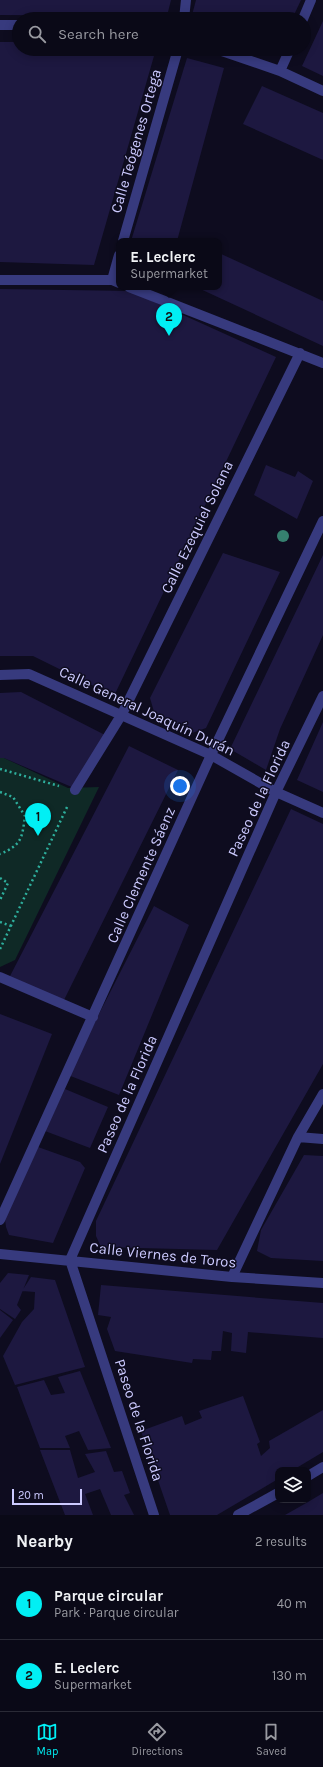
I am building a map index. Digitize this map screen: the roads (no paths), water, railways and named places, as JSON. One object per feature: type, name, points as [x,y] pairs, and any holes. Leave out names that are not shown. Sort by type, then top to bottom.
[{"type":"street","points":[[185,12],[186,0]]},
{"type":"street","points":[[306,12],[311,0]]},
{"type":"street","points":[[0,25],[12,25]]},
{"type":"street","name":"Calle Teógenes Ortega","points":[[124,238],[176,56]]},
{"type":"street","points":[[236,56],[280,71],[323,91]]},
{"type":"street","points":[[280,71],[287,56]]},
{"type":"street","points":[[0,280],[115,282]]},
{"type":"street","points":[[137,290],[323,363]]},
{"type":"street","name":"Calle Ezequiel Solana","points":[[75,790],[122,714],[300,353]]},
{"type":"street","name":"Calle Clemente Sáenz","points":[[0,1220],[211,754],[323,521]]},
{"type":"street","name":"Calle General Joaquín Durán","points":[[0,675],[29,674],[211,754],[276,792],[323,813]]},
{"type":"street","name":"Paseo de la Florida","points":[[154,1515],[70,1260],[276,792],[323,696]]},
{"type":"street","points":[[0,977],[93,1017]]},
{"type":"street","points":[[232,1277],[298,1137],[323,1094]]},
{"type":"street","points":[[298,1137],[323,1139]]},
{"type":"street","name":"Calle Viernes de Toros","points":[[0,1254],[232,1277],[323,1283]]},
{"type":"street","points":[[311,1474],[323,1467]]},
{"type":"street","points":[[238,1515],[275,1494]]},
{"type":"place","name":"E. Leclerc","points":[[169,336]]},
{"type":"place","name":"Parque circular","points":[[38,836]]}]
